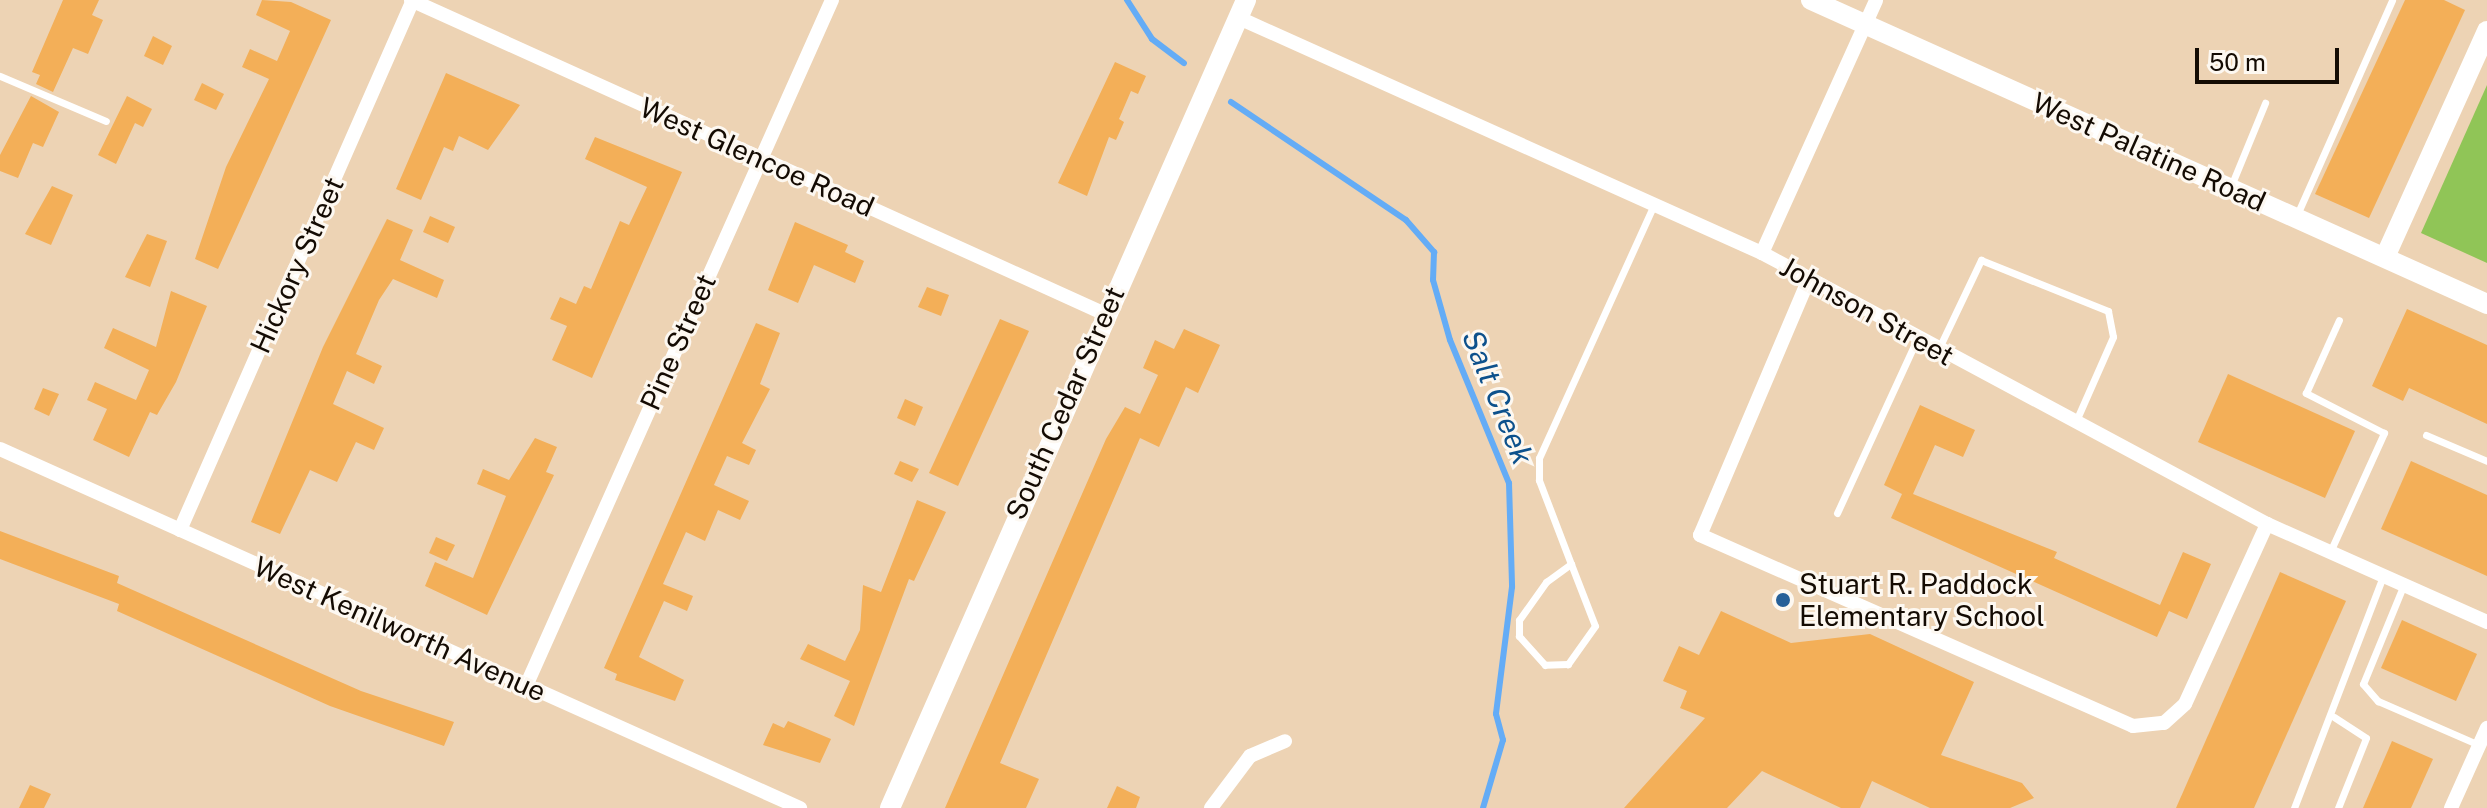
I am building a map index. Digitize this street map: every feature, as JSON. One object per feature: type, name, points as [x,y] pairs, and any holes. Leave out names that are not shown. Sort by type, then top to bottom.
[{"type":"street","name":"West Glencoe Road","points":[[412,0],[1103,313]]},
{"type":"street","name":"Hickory Street","points":[[180,530],[412,0]]},
{"type":"street","name":"Pine Street","points":[[526,686],[832,0]]},
{"type":"street","name":"West Palatine Road","points":[[1811,0],[2487,304]]},
{"type":"street","points":[[1762,253],[1876,0]]},
{"type":"street","name":"Johnson Street","points":[[1242,9],[1762,253],[1808,281],[2267,524],[2487,622]]},
{"type":"street","name":"South Cedar Street","points":[[890,808],[1103,313],[1242,9]]},
{"type":"street","points":[[2385,257],[2487,31]]},
{"type":"street","points":[[1808,281],[1700,535],[2133,726],[2164,723],[2185,704],[2267,524]]},
{"type":"street","name":"West Kenilworth Avenue","points":[[0,449],[800,808]]},
{"type":"street","points":[[2453,807],[2487,728]]},
{"type":"street","points":[[1211,808],[1250,756],[1285,741]]},
{"type":"lane","points":[[2296,217],[2392,0]]},
{"type":"lane","points":[[0,76],[106,121]]},
{"type":"lane","points":[[2231,188],[2265,103]]},
{"type":"lane","points":[[1571,564],[1546,582],[1519,620],[1523,644],[1545,665],[1568,664],[1595,626],[1539,480],[1539,458],[1654,204]]},
{"type":"lane","points":[[1938,350],[1981,260],[2108,311],[2113,337],[2075,423]]},
{"type":"lane","points":[[2330,552],[2384,433],[2306,393],[2339,320]]},
{"type":"lane","points":[[1837,513],[1917,339]]},
{"type":"lane","points":[[2426,435],[2487,461]]},
{"type":"lane","points":[[2338,808],[2366,738],[2334,717],[2328,707],[2383,576]]},
{"type":"lane","points":[[2404,584],[2363,684],[2378,701],[2479,745]]},
{"type":"lane","points":[[2294,808],[2334,717]]},
{"type":"green space","points":[[2487,85],[2487,263],[2421,233]]},
{"type":"building","points":[[63,0],[99,0],[92,15],[103,20],[88,54],[73,48],[53,92],[36,84],[40,75],[32,72]]},
{"type":"building","points":[[262,0],[291,2],[331,20],[218,269],[195,259],[226,167],[269,79],[242,67],[250,49],[277,61],[290,31],[256,15]]},
{"type":"building","points":[[2405,0],[2444,0],[2465,10],[2369,218],[2315,194]]},
{"type":"building","points":[[153,36],[172,46],[163,65],[144,56]]},
{"type":"building","points":[[1115,62],[1146,76],[1138,94],[1131,91],[1119,119],[1124,122],[1116,140],[1109,137],[1087,196],[1058,183]]},
{"type":"building","points":[[446,73],[520,105],[488,150],[459,136],[453,151],[444,147],[421,200],[396,189]]},
{"type":"building","points":[[202,83],[224,94],[216,110],[194,100]]},
{"type":"building","points":[[31,96],[59,112],[43,147],[33,143],[18,178],[0,171],[0,155]]},
{"type":"building","points":[[127,96],[152,109],[143,127],[135,123],[116,164],[98,155]]},
{"type":"building","points":[[595,137],[682,172],[592,378],[552,360],[567,326],[550,319],[560,297],[576,304],[584,286],[591,289],[620,221],[629,225],[647,187],[585,159]]},
{"type":"building","points":[[52,186],[73,195],[51,245],[25,234]]},
{"type":"building","points":[[430,216],[455,227],[448,243],[423,232]]},
{"type":"building","points":[[387,219],[413,230],[400,260],[444,280],[437,298],[393,279],[379,300],[356,354],[382,366],[374,384],[347,371],[333,404],[384,428],[374,450],[356,442],[337,482],[310,470],[280,534],[251,522],[323,347]]},
{"type":"building","points":[[795,222],[848,245],[845,252],[864,261],[855,283],[814,265],[798,303],[768,290]]},
{"type":"building","points":[[147,234],[167,241],[150,287],[125,277]]},
{"type":"building","points":[[927,287],[949,295],[941,316],[918,307]]},
{"type":"building","points":[[171,291],[207,306],[176,382],[157,415],[150,412],[129,457],[93,440],[107,409],[87,400],[95,382],[136,400],[149,370],[104,348],[113,328],[156,347]]},
{"type":"building","points":[[2407,309],[2487,345],[2487,424],[2409,388],[2403,401],[2372,386]]},
{"type":"building","points":[[1000,319],[1029,331],[958,486],[929,473]]},
{"type":"building","points":[[756,323],[780,333],[760,384],[770,389],[742,443],[756,450],[749,465],[727,456],[714,485],[749,501],[740,520],[718,510],[705,541],[686,532],[663,584],[693,596],[687,611],[664,601],[639,657],[684,680],[675,701],[615,680],[617,674],[604,668]]},
{"type":"building","points":[[1184,329],[1220,345],[1198,393],[1186,387],[1159,447],[1140,438],[1000,763],[1039,779],[1026,808],[945,808],[1106,439],[1125,407],[1140,414],[1158,375],[1143,368],[1155,340],[1174,349]]},
{"type":"building","points":[[2228,374],[2355,431],[2325,498],[2198,442]]},
{"type":"building","points":[[43,388],[59,394],[49,416],[34,409]]},
{"type":"building","points":[[905,399],[923,407],[915,426],[897,418]]},
{"type":"building","points":[[1920,405],[1975,430],[1963,457],[1935,445],[1913,494],[2057,552],[2054,558],[2160,605],[2183,552],[2211,564],[2187,619],[2169,611],[2157,637],[1891,518],[1902,494],[1884,485]]},
{"type":"building","points":[[535,438],[557,447],[546,472],[554,475],[487,615],[425,586],[435,562],[473,578],[506,496],[477,484],[483,469],[509,480]]},
{"type":"building","points":[[900,461],[919,469],[912,482],[894,474]]},
{"type":"building","points":[[2411,461],[2487,495],[2487,576],[2381,529]]},
{"type":"building","points":[[917,500],[946,512],[914,581],[909,579],[854,726],[834,716],[850,681],[800,659],[808,644],[845,661],[860,630],[863,585],[881,592]]},
{"type":"building","points":[[0,531],[119,576],[117,583],[361,691],[454,722],[444,746],[330,706],[117,611],[119,604],[0,559]]},
{"type":"building","points":[[436,537],[455,545],[447,561],[429,553]]},
{"type":"building","points":[[2280,572],[2346,601],[2254,808],[2176,808]]},
{"type":"building","points":[[1721,611],[1791,643],[1870,634],[1974,682],[1941,755],[2022,783],[2034,798],[2010,808],[1930,808],[1872,781],[1860,808],[1841,808],[1762,771],[1727,808],[1624,808],[1705,718],[1680,708],[1687,691],[1663,681],[1679,646],[1699,655]]},
{"type":"building","points":[[2402,620],[2477,654],[2456,701],[2381,668]]},
{"type":"building","points":[[788,721],[831,739],[820,763],[763,745],[773,723],[784,728]]},
{"type":"building","points":[[2392,741],[2433,759],[2411,808],[2363,808]]},
{"type":"building","points":[[30,785],[51,794],[44,808],[19,808]]},
{"type":"building","points":[[1117,786],[1140,797],[1136,808],[1107,808]]},
{"type":"waterway","name":"Salt Creek","points":[[1127,0],[1152,39],[1184,63]]},
{"type":"waterway","name":"Salt Creek","points":[[1231,102],[1406,220],[1434,252],[1433,280],[1450,340],[1509,483],[1512,587],[1496,714],[1503,740],[1483,808]]},
{"type":"place","name":"Stuart R. Paddock Elementary School","points":[[1783,600]]}]
